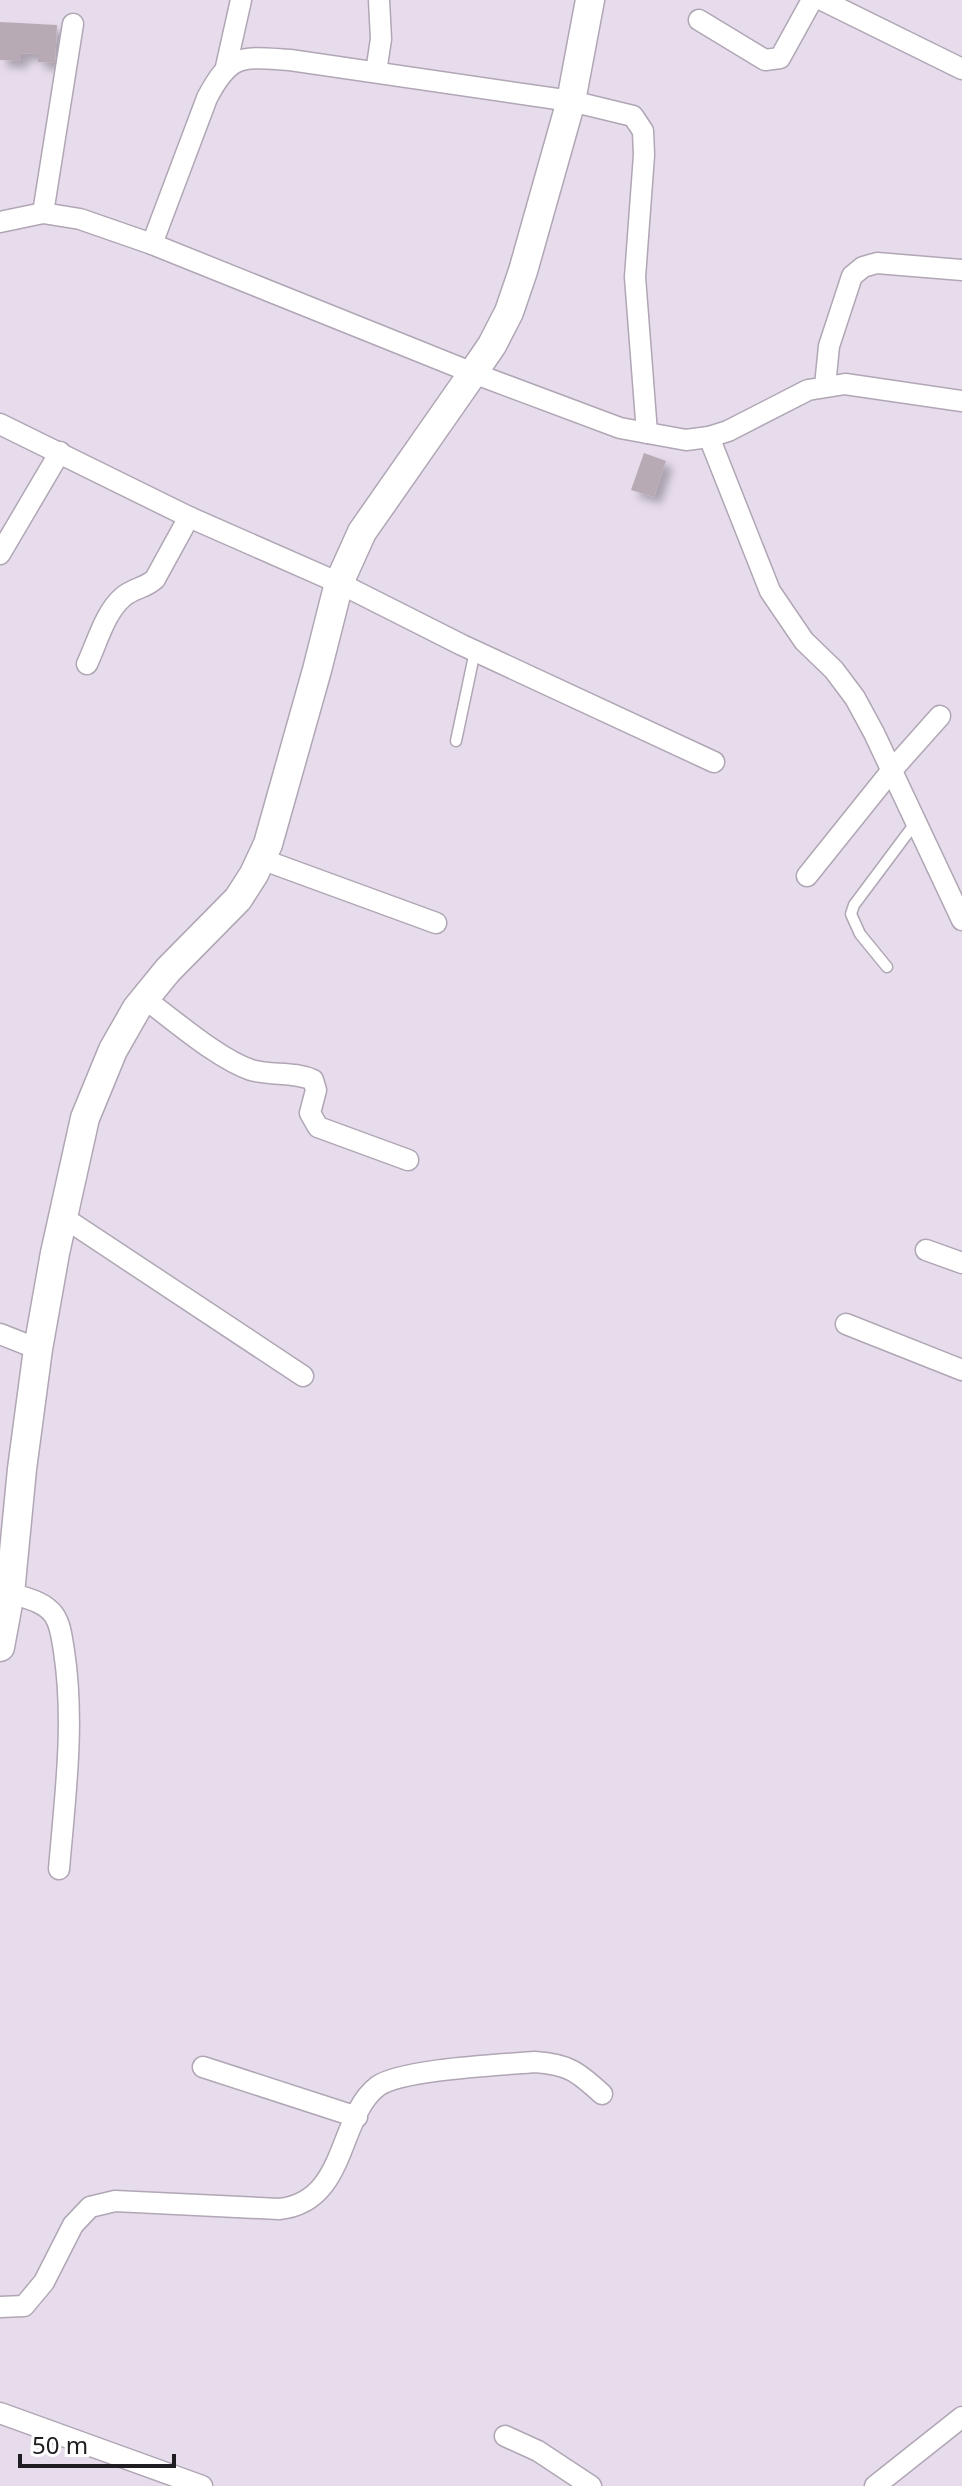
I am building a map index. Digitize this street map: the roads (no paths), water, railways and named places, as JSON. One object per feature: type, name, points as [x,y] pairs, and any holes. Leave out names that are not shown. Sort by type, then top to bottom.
[{"type":"street","points":[[152,244],[207,98],[226,67],[241,0]]},
{"type":"street","points":[[376,72],[381,39],[379,0]]},
{"type":"street","points":[[0,1647],[38,1349],[85,1118],[113,1050],[145,999],[168,970],[238,899],[261,859],[268,844],[339,583],[362,532],[492,345],[509,312],[571,101],[590,0]]},
{"type":"street","points":[[699,20],[765,60],[773,61],[780,58],[812,0]]},
{"type":"street","points":[[822,0],[962,69]]},
{"type":"street","points":[[43,213],[73,24]]},
{"type":"street","points":[[226,67],[239,60],[260,58],[571,101],[633,116],[643,131],[635,277],[647,433]]},
{"type":"street","points":[[0,222],[43,213],[80,219],[152,244],[473,373],[620,428],[686,440],[709,437],[728,431],[808,390],[845,384],[962,401]]},
{"type":"street","points":[[825,386],[829,346],[852,276],[863,267],[877,263],[962,270]]},
{"type":"street","points":[[2,429],[60,452],[189,517],[339,583],[475,651],[714,762]]},
{"type":"street","points":[[709,437],[770,591],[804,641],[834,670],[855,698],[962,920]]},
{"type":"street","points":[[0,554],[60,452]]},
{"type":"street","points":[[87,664],[114,607],[122,597],[134,589],[148,586],[155,579],[189,517]]},
{"type":"street","points":[[807,876],[940,716]]},
{"type":"street","points":[[261,859],[436,923]]},
{"type":"street","points":[[145,999],[235,1063],[263,1072],[304,1076],[313,1080],[316,1090],[310,1113],[318,1127],[408,1160]]},
{"type":"street","points":[[63,1217],[303,1376]]},
{"type":"street","points":[[926,1250],[962,1263]]},
{"type":"street","points":[[846,1324],[962,1370]]},
{"type":"street","points":[[0,1334],[38,1349]]},
{"type":"street","points":[[7,1579],[54,1615],[60,1629],[67,1672],[68,1755],[59,1869]]},
{"type":"street","points":[[0,2307],[24,2306],[44,2282],[73,2225],[90,2207],[115,2201],[279,2209],[305,2203],[323,2184],[340,2155],[362,2104],[377,2087],[398,2076],[535,2062],[556,2063],[576,2071],[602,2094]]},
{"type":"street","points":[[203,2067],[357,2117]]},
{"type":"street","points":[[0,2413],[202,2486]]},
{"type":"street","points":[[875,2486],[962,2417]]},
{"type":"street","points":[[505,2436],[538,2451],[591,2486]]},
{"type":"lane","points":[[456,741],[475,651]]},
{"type":"lane","points":[[887,967],[853,923],[851,914],[854,905],[916,822]]}]
